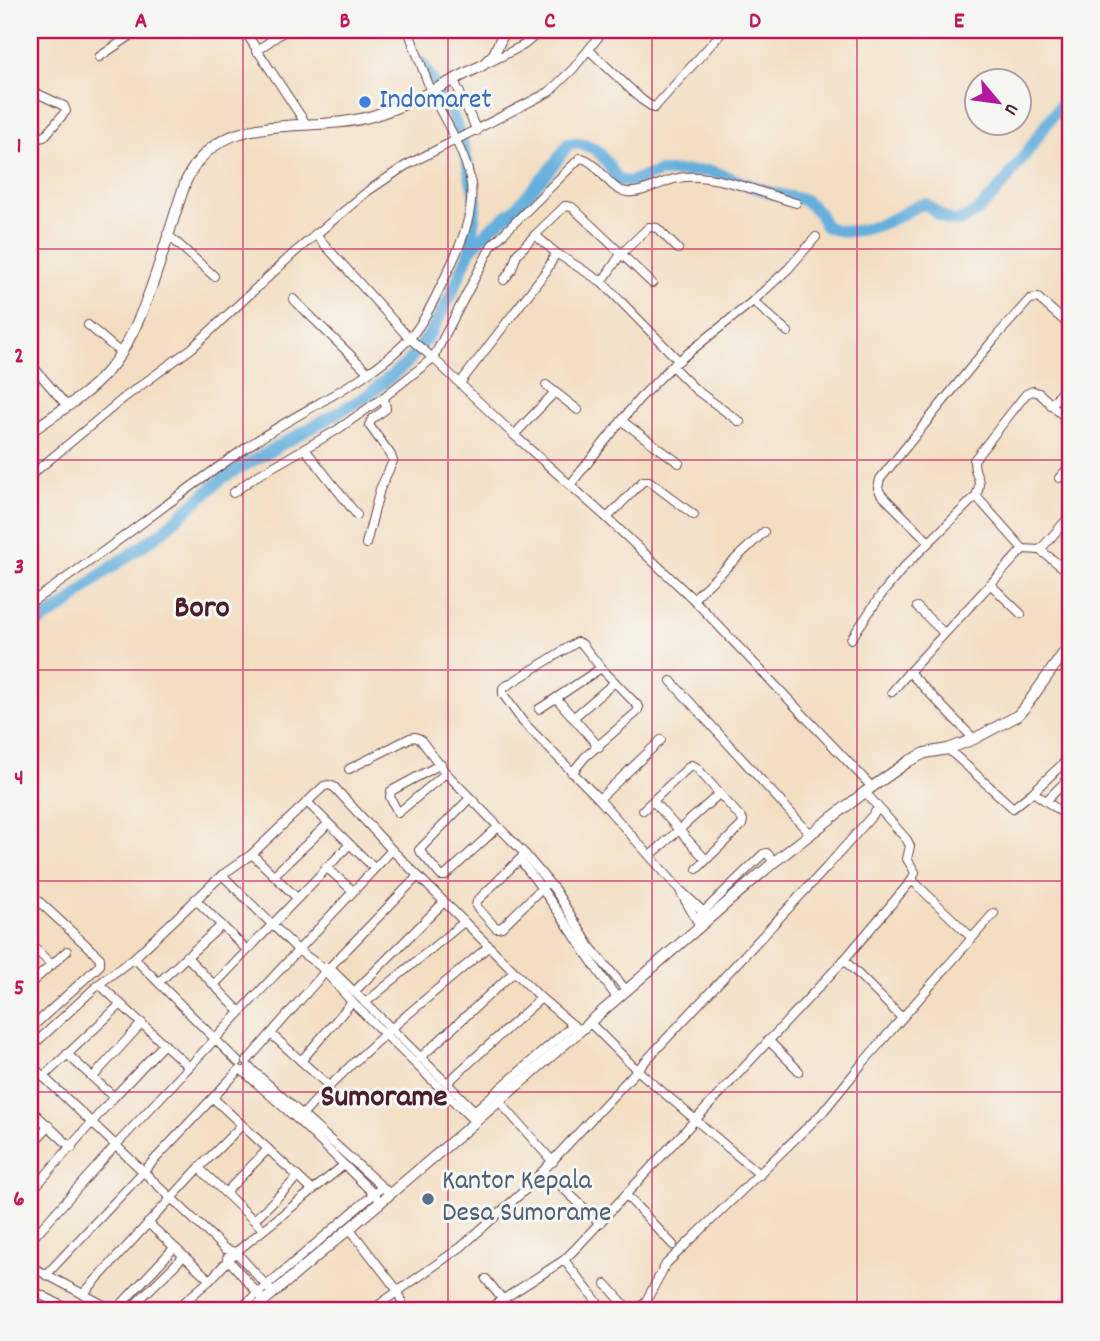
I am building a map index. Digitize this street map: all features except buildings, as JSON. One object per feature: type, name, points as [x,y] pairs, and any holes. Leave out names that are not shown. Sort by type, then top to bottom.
[{"type":"street","points":[[99,57],[139,30]]},
{"type":"street","points":[[244,30],[306,124]]},
{"type":"street","points":[[256,51],[286,30]]},
{"type":"street","points":[[30,603],[84,567],[249,445],[368,372],[411,340],[454,258],[468,217],[470,179],[457,141],[432,91],[408,30]]},
{"type":"street","points":[[496,49],[499,30]]},
{"type":"street","points":[[483,65],[496,49],[505,30]]},
{"type":"street","points":[[30,432],[94,385],[122,354],[140,317],[191,171],[213,147],[240,132],[371,117],[432,91],[524,45],[542,30]]},
{"type":"street","points":[[30,476],[125,397],[192,348],[315,234],[368,191],[405,166],[549,92],[573,69],[604,30]]},
{"type":"street","points":[[589,50],[654,108],[724,30]]},
{"type":"street","points":[[453,81],[475,131]]},
{"type":"street","points":[[30,90],[64,106],[66,110],[44,137],[30,134]]},
{"type":"street","points":[[233,494],[255,477],[305,449],[384,397],[432,356],[492,245],[580,158],[589,160],[600,173],[624,192],[687,177],[717,181],[796,203]]},
{"type":"street","points":[[504,280],[517,254],[565,206],[570,206],[652,283]]},
{"type":"street","points":[[601,282],[621,254],[651,226],[657,228],[678,249]]},
{"type":"street","points":[[167,234],[214,275]]},
{"type":"street","points":[[315,234],[411,340],[432,356],[693,599],[868,790],[878,809],[910,846],[907,859],[915,872],[912,880],[845,960],[564,1260],[485,1311]]},
{"type":"street","points":[[535,235],[556,253],[601,282],[676,364],[696,390],[740,422]]},
{"type":"street","points":[[570,485],[639,399],[676,364],[753,302],[788,269],[816,237]]},
{"type":"street","points":[[460,383],[547,270],[556,253]]},
{"type":"street","points":[[929,542],[881,494],[878,488],[880,479],[1030,299],[1038,298],[1070,326]]},
{"type":"street","points":[[293,299],[368,372]]},
{"type":"street","points":[[753,302],[788,332]]},
{"type":"street","points":[[88,326],[122,354]]},
{"type":"street","points":[[30,363],[67,405]]},
{"type":"street","points":[[1051,405],[1070,381]]},
{"type":"street","points":[[546,385],[578,410]]},
{"type":"street","points":[[851,639],[904,567],[976,496],[980,480],[973,464],[974,460],[1026,394],[1032,391],[1039,393],[1070,422]]},
{"type":"street","points":[[514,435],[554,393]]},
{"type":"street","points":[[366,544],[380,489],[393,461],[369,425],[370,421],[386,409],[384,397]]},
{"type":"street","points":[[622,421],[679,463]]},
{"type":"street","points":[[305,449],[357,515]]},
{"type":"street","points":[[1059,478],[1070,466]]},
{"type":"street","points":[[607,518],[643,481],[649,481],[694,515]]},
{"type":"street","points":[[976,496],[1023,549],[1040,550],[1070,573]]},
{"type":"street","points":[[1040,550],[1070,516]]},
{"type":"street","points":[[693,599],[764,532]]},
{"type":"street","points":[[892,692],[1023,549]]},
{"type":"street","points":[[990,584],[1021,614]]},
{"type":"street","points":[[917,607],[944,633]]},
{"type":"street","points":[[569,770],[639,709],[582,644],[577,642],[503,691],[523,722],[569,770],[599,799],[680,890],[707,915]]},
{"type":"street","points":[[252,1311],[266,1293],[381,1194],[577,1028],[590,1023],[707,915],[774,862],[909,761],[925,753],[948,749],[974,739],[1017,716],[1070,644]]},
{"type":"street","points":[[539,709],[601,668]]},
{"type":"street","points":[[909,672],[974,739]]},
{"type":"street","points":[[671,681],[811,835]]},
{"type":"street","points":[[573,718],[615,682]]},
{"type":"street","points":[[556,698],[598,747]]},
{"type":"street","points":[[349,769],[414,737],[420,739],[446,773],[498,827],[626,991]]},
{"type":"street","points":[[599,799],[662,740]]},
{"type":"street","points":[[948,749],[1010,807],[1017,807],[1070,777]]},
{"type":"street","points":[[1039,796],[1070,757]]},
{"type":"street","points":[[441,764],[393,789],[390,797],[398,813],[446,773]]},
{"type":"street","points":[[643,810],[691,765],[696,767],[743,822],[697,869]]},
{"type":"street","points":[[30,1048],[99,984],[134,958],[222,875],[252,854],[324,786],[332,786],[514,972],[577,1028]]},
{"type":"street","points":[[651,855],[719,794]]},
{"type":"street","points":[[1039,796],[1070,818]]},
{"type":"street","points":[[470,798],[419,850],[441,876],[445,876],[498,827]]},
{"type":"street","points":[[653,802],[706,860]]},
{"type":"street","points":[[308,803],[374,869]]},
{"type":"street","points":[[370,1311],[461,1247],[553,1161],[878,809]]},
{"type":"street","points":[[274,875],[328,824]]},
{"type":"street","points":[[214,985],[349,845]]},
{"type":"street","points":[[30,1241],[116,1144],[392,850]]},
{"type":"street","points":[[252,854],[296,898]]},
{"type":"street","points":[[522,857],[477,901],[476,906],[496,928],[502,928],[545,885]]},
{"type":"street","points":[[326,867],[353,891]]},
{"type":"street","points":[[222,875],[298,950],[354,992],[388,1031],[475,1116]]},
{"type":"street","points":[[47,1275],[243,1066],[325,969],[418,876]]},
{"type":"street","points":[[912,880],[971,937]]},
{"type":"street","points":[[545,885],[589,959],[618,999]]},
{"type":"street","points":[[680,890],[698,923]]},
{"type":"street","points":[[30,893],[101,961],[100,965],[30,1029]]},
{"type":"street","points":[[195,899],[247,950]]},
{"type":"street","points":[[354,992],[444,902]]},
{"type":"street","points":[[606,1284],[632,1311],[645,1303],[666,1264],[822,1113],[994,913]]},
{"type":"street","points":[[365,1003],[464,922]]},
{"type":"street","points":[[159,982],[222,925]]},
{"type":"street","points":[[30,944],[52,965]]},
{"type":"street","points":[[301,1117],[329,1086],[388,1031],[489,946]]},
{"type":"street","points":[[30,984],[67,951]]},
{"type":"street","points":[[186,956],[240,1012]]},
{"type":"street","points":[[134,958],[243,1066],[381,1194]]},
{"type":"street","points":[[845,960],[902,1018]]},
{"type":"street","points":[[325,969],[352,1002],[447,1083],[475,1116]]},
{"type":"street","points":[[420,1058],[514,972]]},
{"type":"street","points":[[99,984],[189,1067]]},
{"type":"street","points":[[447,1083],[541,998]]},
{"type":"street","points":[[300,1061],[352,1002]]},
{"type":"street","points":[[44,1077],[121,1004]]},
{"type":"street","points":[[93,1077],[142,1023]]},
{"type":"street","points":[[590,1023],[636,1069],[760,1175]]},
{"type":"street","points":[[475,1116],[499,1101],[577,1028]]},
{"type":"street","points":[[271,1034],[329,1086]]},
{"type":"street","points":[[768,1040],[799,1071]]},
{"type":"street","points":[[30,1193],[164,1044]]},
{"type":"street","points":[[67,1054],[114,1097]]},
{"type":"street","points":[[30,1064],[225,1249],[236,1252],[266,1293]]},
{"type":"street","points":[[213,1098],[311,1189]]},
{"type":"street","points":[[499,1101],[553,1161]]},
{"type":"street","points":[[30,1109],[72,1148]]},
{"type":"street","points":[[301,1117],[344,1164],[381,1194]]},
{"type":"street","points":[[84,1293],[242,1125]]},
{"type":"street","points":[[30,1146],[49,1126]]},
{"type":"street","points":[[225,1193],[268,1149]]},
{"type":"street","points":[[174,1311],[210,1280],[236,1252],[344,1164]]},
{"type":"street","points":[[199,1168],[263,1229]]},
{"type":"street","points":[[254,1220],[298,1177]]},
{"type":"street","points":[[563,1188],[600,1223]]},
{"type":"street","points":[[237,1311],[266,1293],[351,1229],[381,1194]]},
{"type":"street","points":[[626,1195],[673,1245]]},
{"type":"street","points":[[148,1223],[210,1280]]},
{"type":"street","points":[[351,1229],[398,1292],[405,1311]]},
{"type":"street","points":[[30,1266],[115,1311],[174,1248]]},
{"type":"street","points":[[225,1249],[228,1261],[266,1293]]},
{"type":"street","points":[[128,1311],[183,1256]]},
{"type":"street","points":[[564,1260],[598,1303]]},
{"type":"street","points":[[486,1279],[503,1300]]},
{"type":"street","points":[[30,1289],[72,1311]]},
{"type":"waterway","points":[[30,628],[69,603],[99,576],[158,535],[224,477],[367,396],[407,363],[432,331],[470,250],[476,201],[462,140],[451,112],[422,63]]},
{"type":"waterway","points":[[470,250],[492,227],[514,210],[556,162],[568,144],[593,148],[604,158],[618,180],[629,182],[659,172],[711,171],[771,193],[805,200],[819,213],[825,226],[844,231],[873,227],[926,204],[943,217],[954,221],[968,217],[1000,188],[1070,94]]},
{"type":"place","name":"Indomaret","points":[[365,102]]},
{"type":"place","name":"Kantor Kepala Desa Sumorame","points":[[428,1199]]},
{"type":"district","name":"Boro","points":[[202,610]]},
{"type":"district","name":"Sumorame","points":[[384,1099]]}]
